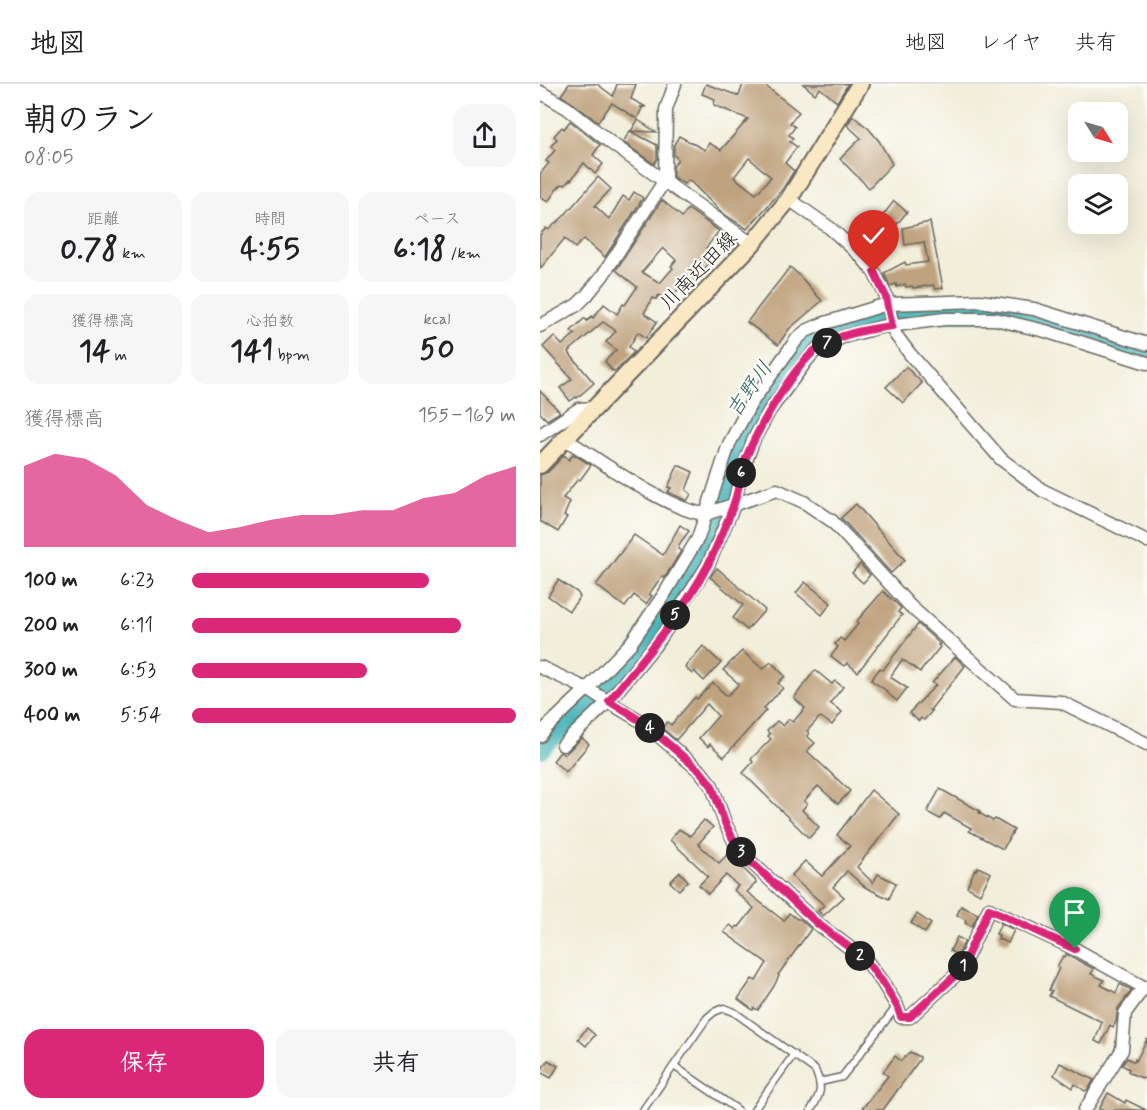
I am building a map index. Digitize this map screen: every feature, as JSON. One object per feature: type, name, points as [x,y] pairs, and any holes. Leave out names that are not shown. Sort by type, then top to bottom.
[{"type":"main road","name":"川南近田線","points":[[544,454],[565,439],[752,244],[789,199],[860,84]]},
{"type":"street","points":[[540,326],[577,305],[587,295],[603,276],[665,180],[666,109],[675,84]]},
{"type":"street","points":[[540,92],[567,108],[752,244]]},
{"type":"street","points":[[789,199],[831,228],[860,255],[879,280],[895,334],[1001,459],[1042,490],[1147,540]]},
{"type":"street","points":[[540,736],[631,643],[665,593],[698,538],[709,513],[729,444],[751,403],[797,339],[806,331],[822,324],[887,306],[980,301],[1034,309],[1147,345]]},
{"type":"street","points":[[563,745],[609,701],[660,639],[708,565],[754,439],[770,410],[817,349],[829,342],[891,324],[945,319],[995,319],[1045,331],[1147,363]]},
{"type":"street","points":[[540,435],[579,409],[595,408]]},
{"type":"street","points":[[565,439],[661,498],[696,513],[709,513],[777,490],[804,502],[832,521],[911,607],[1015,699],[1061,702],[1147,744]]},
{"type":"street","points":[[540,667],[587,689],[644,723],[701,772],[712,786],[725,823],[739,851],[818,924],[866,960],[897,1006],[901,1017],[910,1017],[960,971],[989,909],[1075,949],[1145,988],[1125,1013],[1122,1050],[1085,1110]]},
{"type":"lane","points":[[820,1082],[842,1077],[897,1006]]},
{"type":"lane","points":[[643,1110],[707,1018],[724,1008],[734,1012],[815,1070],[820,1082],[820,1096],[810,1110]]},
{"type":"lane","points":[[754,1110],[794,1054]]},
{"type":"lane","points":[[674,1066],[738,1110]]},
{"type":"building","points":[[569,84],[597,84],[613,96],[617,84],[636,84],[631,99],[646,107],[640,107],[642,108],[637,119],[612,103],[598,122],[561,95]]},
{"type":"building","points":[[706,84],[739,96],[743,84],[763,84],[799,112],[790,123],[795,127],[789,135],[793,138],[790,142],[797,147],[785,163],[794,171],[782,190],[747,229],[722,213],[689,180],[684,184],[673,177],[673,167],[678,159],[674,155],[674,145],[679,136],[705,150],[709,143],[721,150],[748,119],[714,105],[715,99],[702,94]],"holes":[[[749,158],[771,177],[756,194],[734,177]]]},
{"type":"building","points":[[803,84],[848,84],[837,102],[820,88],[815,94]]},
{"type":"building","points":[[853,116],[879,141],[892,164],[869,188],[840,159],[861,138],[847,125]]},
{"type":"building","points":[[638,120],[656,132],[631,131]]},
{"type":"building","points":[[570,121],[600,145],[593,155],[603,164],[595,174],[584,163],[571,180],[556,190],[548,202],[540,197],[540,174],[549,163],[546,161],[555,150],[551,146],[557,139],[554,136]]},
{"type":"building","points":[[630,131],[657,145],[657,159],[654,164],[623,142]]},
{"type":"building","points":[[598,177],[611,189],[595,206],[609,219],[623,196],[629,200],[634,192],[643,198],[605,257],[584,239],[575,248],[565,238],[540,269],[540,235],[546,228],[548,230],[563,217]]},
{"type":"building","points":[[662,200],[682,217],[688,209],[719,231],[706,248],[709,250],[703,259],[709,263],[685,291],[680,287],[668,302],[659,295],[656,299],[653,298],[644,313],[657,322],[646,338],[638,332],[629,347],[634,352],[615,371],[612,371],[605,361],[616,350],[606,342],[616,331],[603,322],[568,352],[594,383],[570,401],[560,388],[572,379],[543,347],[554,336],[562,345],[575,334],[571,331],[585,318],[587,321],[592,316],[593,318],[604,304],[617,314],[637,287],[616,270]],"holes":[[[663,248],[676,260],[671,266],[673,268],[660,283],[642,272]]]},
{"type":"building","points":[[894,201],[907,212],[876,249],[871,245],[867,251],[860,244],[871,226],[874,227]]},
{"type":"building","points":[[930,222],[943,288],[935,289],[933,285],[913,288],[912,286],[906,287],[905,284],[897,287],[896,284],[890,286],[884,273],[905,262],[906,265],[928,262],[924,242],[905,245],[903,228]]},
{"type":"building","points":[[790,267],[822,301],[789,329],[778,345],[747,322]]},
{"type":"building","points":[[906,367],[922,383],[903,403],[886,387]]},
{"type":"building","points":[[540,391],[560,412],[547,420],[540,413]]},
{"type":"building","points":[[573,454],[591,465],[563,498],[570,502],[564,516],[567,517],[558,532],[540,521],[540,475],[548,472],[564,455],[569,460]]},
{"type":"building","points":[[678,465],[693,472],[686,490],[691,494],[687,501],[668,492]]},
{"type":"building","points":[[856,504],[905,560],[891,573],[841,518]]},
{"type":"building","points":[[680,525],[689,531],[680,543],[678,549],[681,551],[667,574],[664,578],[662,576],[649,594],[652,596],[646,604],[634,595],[625,607],[596,585],[634,535],[663,555]]},
{"type":"building","points":[[860,564],[870,575],[863,583],[852,573]]},
{"type":"building","points":[[717,568],[765,610],[747,630],[733,618],[743,605],[710,577]]},
{"type":"building","points":[[558,580],[577,592],[580,597],[569,611],[548,596]]},
{"type":"building","points":[[805,582],[831,603],[822,615],[796,593]]},
{"type":"building","points":[[883,591],[901,608],[898,612],[902,615],[858,672],[847,663],[844,666],[831,656],[838,647],[835,644],[840,638],[844,641],[858,624],[856,622]]},
{"type":"building","points":[[918,624],[940,644],[938,645],[940,647],[920,672],[902,660],[890,677],[907,688],[897,701],[871,680],[880,668],[883,670]]},
{"type":"building","points":[[703,646],[721,663],[704,681],[694,671],[692,674],[685,667]]},
{"type":"building","points":[[742,651],[763,669],[771,662],[785,676],[778,683],[783,688],[724,757],[710,744],[708,747],[699,738],[718,716],[707,704],[676,740],[662,728],[667,722],[671,725],[695,697],[697,699],[713,683],[727,696],[739,684],[723,670]]},
{"type":"building","points":[[955,657],[965,666],[930,710],[932,711],[924,720],[921,718],[919,721],[909,713],[936,685],[932,683]]},
{"type":"building","points":[[815,670],[832,684],[835,681],[843,687],[830,703],[842,712],[832,725],[821,717],[807,731],[809,733],[807,736],[815,743],[807,751],[850,791],[838,804],[818,786],[804,801],[807,804],[802,810],[819,827],[809,838],[743,773],[753,762],[751,759],[771,739],[767,731],[777,721],[783,726],[789,719],[793,722],[805,708],[794,698]]},
{"type":"building","points":[[582,738],[589,744],[566,772],[553,761],[560,752],[564,755]]},
{"type":"building","points":[[940,789],[980,811],[979,813],[993,821],[995,819],[1014,830],[1003,849],[969,831],[971,828],[944,813],[940,819],[927,812]]},
{"type":"building","points":[[871,790],[899,814],[857,867],[873,883],[878,874],[896,883],[889,899],[865,887],[847,871],[833,887],[844,897],[823,916],[818,911],[824,905],[791,876],[805,861],[822,876],[850,846],[837,835]]},
{"type":"building","points":[[704,820],[713,827],[698,844],[719,863],[728,854],[755,880],[756,883],[747,892],[784,921],[789,913],[811,929],[778,975],[774,986],[758,1010],[754,1008],[753,1010],[738,999],[752,979],[756,981],[767,963],[724,932],[730,925],[735,929],[739,927],[754,908],[734,890],[738,886],[726,875],[708,894],[699,885],[708,876],[670,840],[679,829],[690,836]]},
{"type":"building","points":[[978,867],[991,873],[980,894],[967,887]]},
{"type":"building","points":[[680,872],[688,881],[679,890],[670,882]]},
{"type":"building","points":[[961,906],[978,914],[972,926],[957,915]]},
{"type":"building","points":[[917,914],[931,924],[925,933],[911,923]]},
{"type":"building","points":[[1001,923],[1014,930],[1008,943],[998,939],[999,935],[996,934]]},
{"type":"building","points":[[957,937],[965,941],[958,955],[950,951]]},
{"type":"building","points":[[1066,954],[1094,969],[1091,974],[1104,980],[1101,985],[1116,993],[1120,984],[1132,990],[1118,1008],[1116,1022],[1113,1027],[1110,1025],[1101,1044],[1095,1041],[1102,1022],[1049,996],[1052,991],[1049,990],[1059,968],[1057,967]]},
{"type":"building","points":[[587,1028],[595,1035],[586,1046],[578,1039]]},
{"type":"building","points":[[1147,1039],[1147,1080],[1132,1074],[1122,1065],[1127,1058],[1136,1061]]},
{"type":"building","points":[[910,1052],[920,1059],[883,1110],[861,1110],[888,1076],[883,1072],[895,1056],[901,1061]]},
{"type":"building","points":[[548,1060],[558,1066],[551,1078],[540,1072]]},
{"type":"building","points":[[1060,1063],[1094,1080],[1088,1090],[1085,1091],[1075,1084],[1073,1088],[1054,1075]]},
{"type":"building","points":[[1108,1093],[1125,1103],[1126,1100],[1146,1110],[1099,1110]]},
{"type":"waterway","name":"吉野川","points":[[540,749],[607,686],[636,654],[681,588],[709,542],[718,520],[735,456],[749,429],[805,346],[815,336],[855,323],[907,312],[999,311],[1095,337],[1147,354]]},
{"type":"route","points":[[874,272],[886,297],[892,326],[865,330],[829,342],[817,349],[795,375],[770,410],[754,439],[740,477],[734,505],[708,565],[660,639],[609,701],[644,723],[701,772],[712,786],[725,823],[739,851],[818,924],[866,960],[883,983],[901,1017],[910,1017],[960,971],[989,909],[1075,949]]}]
